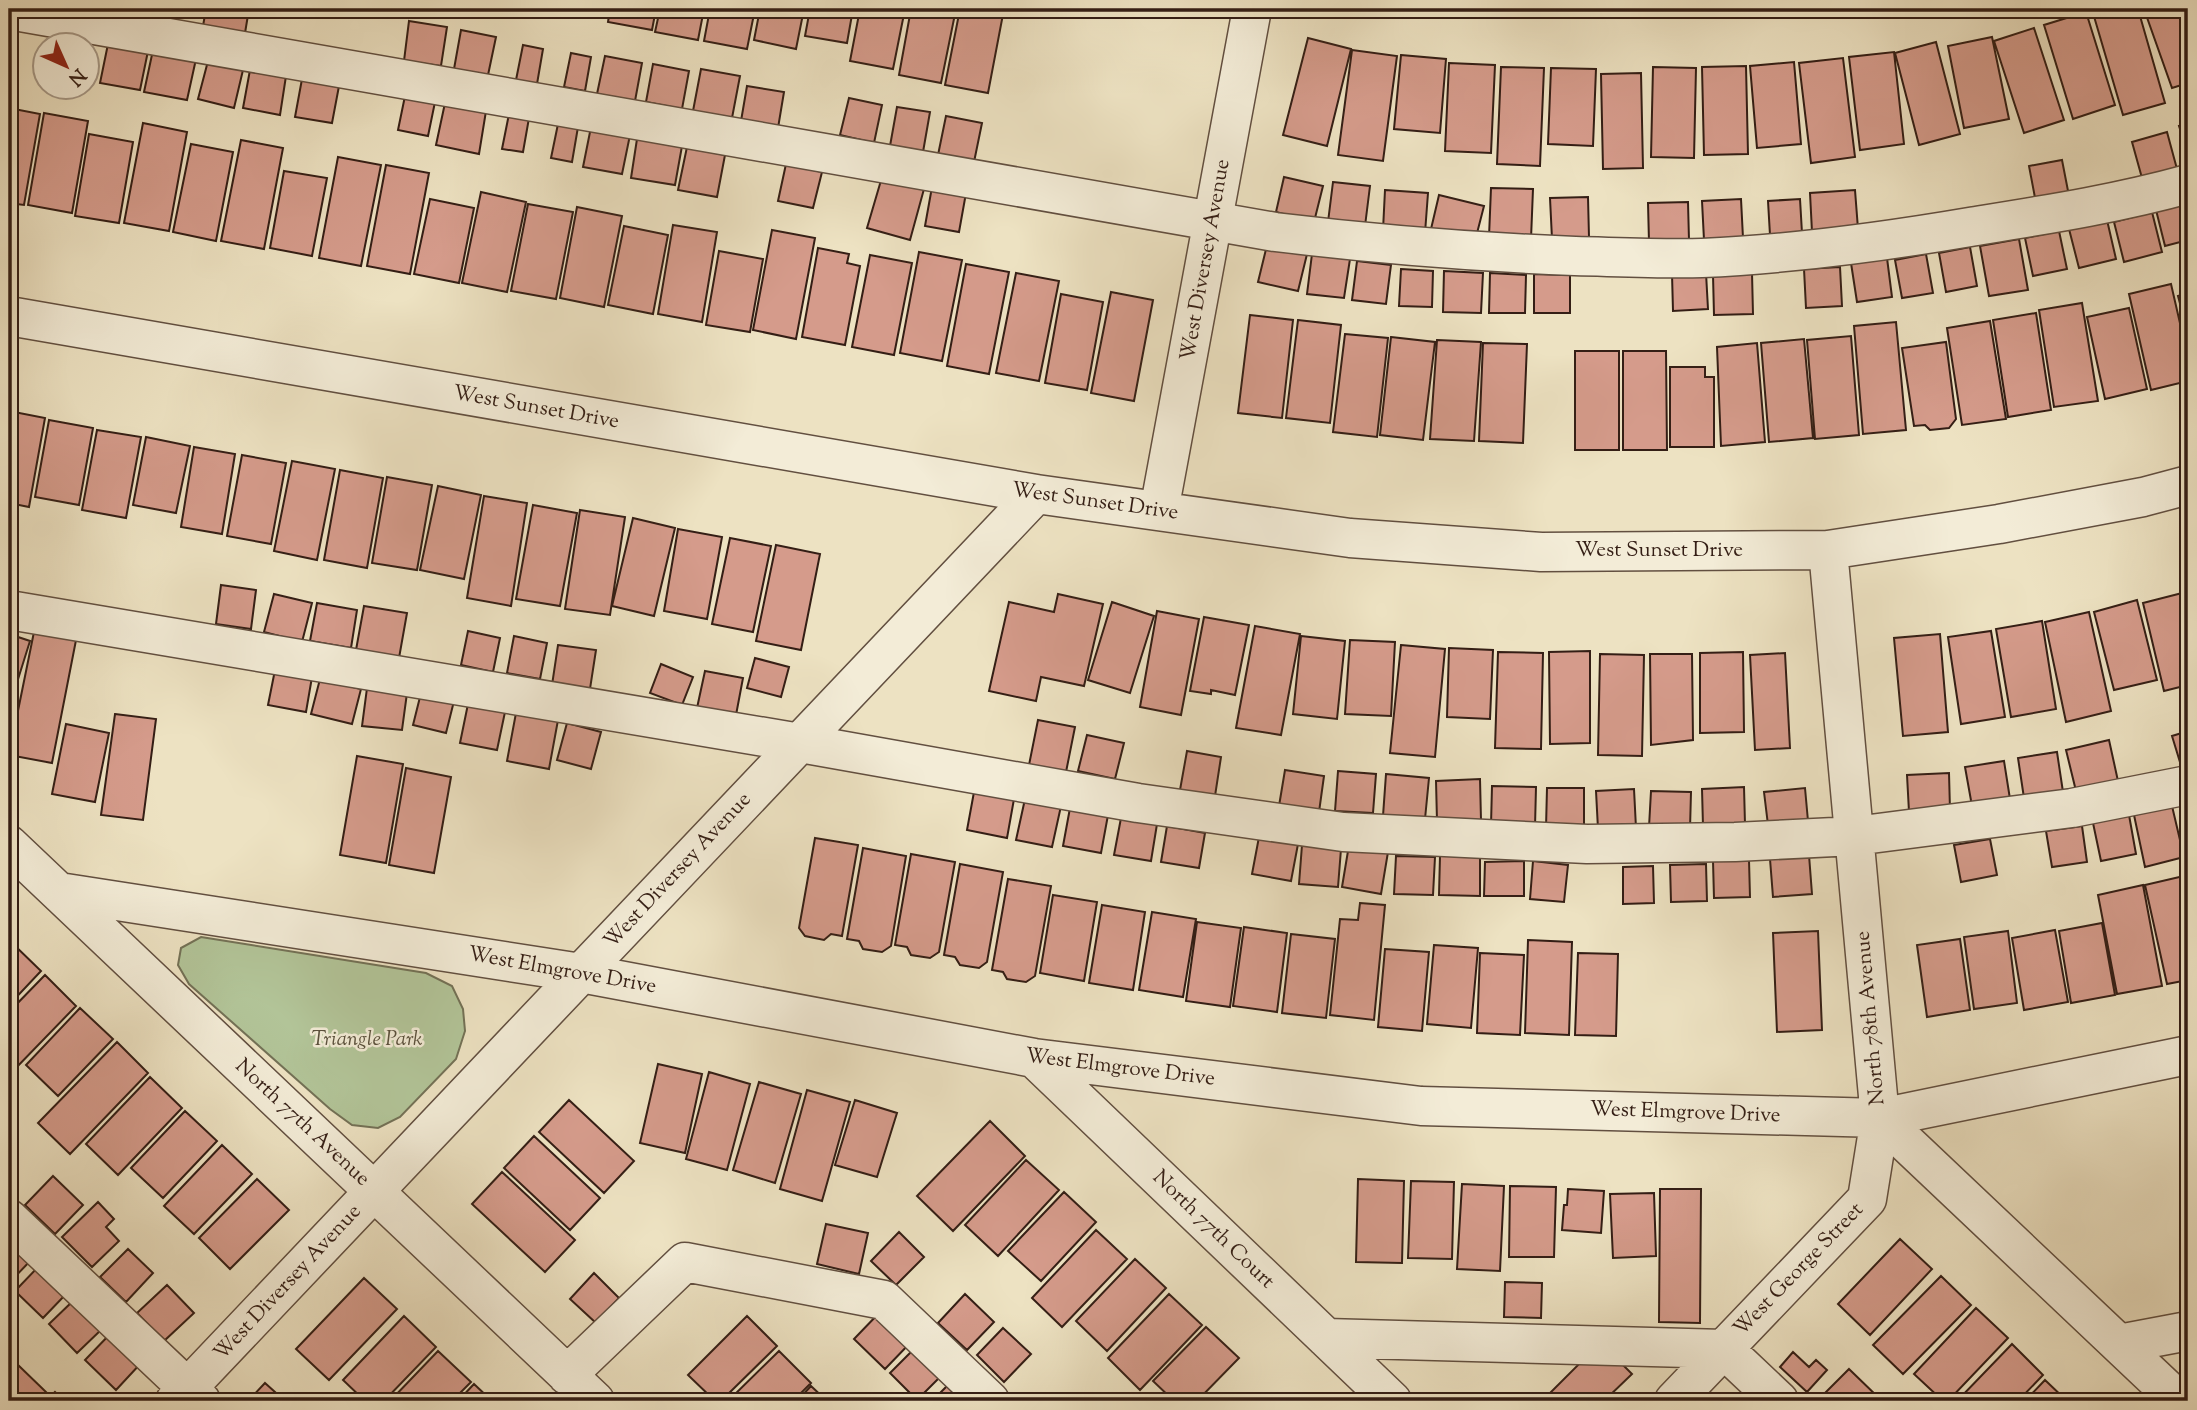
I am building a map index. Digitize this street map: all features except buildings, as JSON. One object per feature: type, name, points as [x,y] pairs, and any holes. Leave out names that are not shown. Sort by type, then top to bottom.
[{"type":"street","name":"West Diversey Avenue","points":[[1159,511],[1252,9]]},
{"type":"street","points":[[9,10],[1213,221],[1287,233],[1440,249],[1618,258],[1702,258],[1755,254],[1925,235],[2059,214],[2188,184]]},
{"type":"street","name":"West Sunset Drive","points":[[9,316],[1036,494],[1349,538],[1541,552],[1828,550],[1999,524],[2143,497],[2188,485]]},
{"type":"street","name":"West Diversey Avenue","points":[[188,1397],[374,1191],[1036,494]]},
{"type":"street","name":"North 78th Avenue","points":[[1828,550],[1880,1118],[2179,1401]]},
{"type":"street","points":[[9,610],[800,743],[1138,803],[1343,832],[1587,844],[1735,842],[1855,836],[2072,808],[2188,785]]},
{"type":"street","name":"North 77th Avenue","points":[[9,845],[595,1401]]},
{"type":"street","name":"West Elmgrove Drive","points":[[58,892],[582,973],[1034,1058],[1421,1106],[1880,1118],[2188,1055]]},
{"type":"street","name":"North 77th Court","points":[[1034,1058],[1392,1401]]},
{"type":"street","name":"West George Street","points":[[1674,1401],[1867,1199],[1880,1118]]},
{"type":"street","points":[[9,1219],[188,1397]]},
{"type":"street","points":[[567,1375],[685,1262],[884,1300],[990,1401]]},
{"type":"street","points":[[2119,1344],[2188,1331]]},
{"type":"street","points":[[1326,1338],[1724,1349],[1779,1401]]},
{"type":"green space","name":"Triangle Park","points":[[201,937],[426,973],[452,986],[463,1009],[465,1031],[456,1059],[400,1117],[378,1128],[352,1125],[330,1109],[189,984],[178,965],[181,948]]}]
